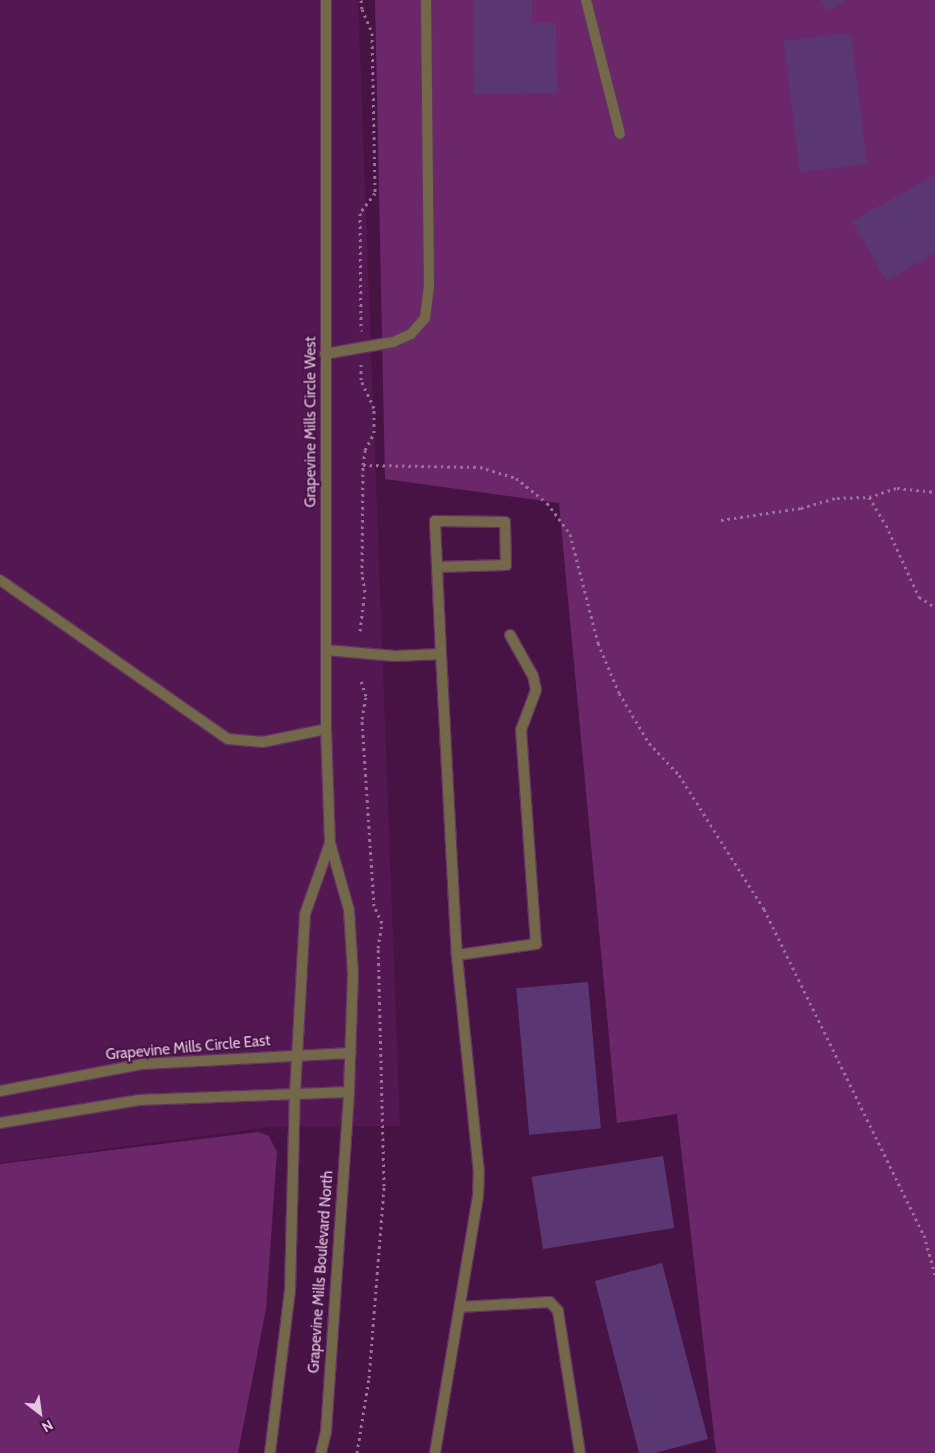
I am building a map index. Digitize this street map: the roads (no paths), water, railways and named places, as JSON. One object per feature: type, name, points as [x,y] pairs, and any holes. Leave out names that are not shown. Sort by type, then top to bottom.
[{"type":"street","name":"Grapevine Mills Circle West","points":[[326,0],[326,729],[330,843],[349,910],[353,974],[349,1092]]},
{"type":"street","points":[[326,354],[393,342],[411,334],[426,318],[429,286],[426,0]]},
{"type":"street","points":[[586,0],[620,134]]},
{"type":"street","points":[[435,1453],[460,1307],[479,1174],[457,955],[434,521],[505,522],[506,565],[437,567]]},
{"type":"street","points":[[0,580],[228,739],[263,742],[326,729]]},
{"type":"street","points":[[457,955],[536,944],[521,730],[536,690],[534,676],[510,636]]},
{"type":"street","points":[[326,650],[395,656],[441,654]]},
{"type":"street","name":"Grapevine Mills Circle West","points":[[295,1093],[305,914],[330,843]]},
{"type":"street","name":"Grapevine Mills Circle East","points":[[0,1091],[143,1064],[298,1054],[351,1053]]},
{"type":"street","points":[[0,1123],[139,1100],[349,1092]]},
{"type":"street","name":"Grapevine Mills Boulevard North","points":[[320,1453],[326,1432],[349,1092]]},
{"type":"street","name":"Grapevine Mills Boulevard North","points":[[270,1453],[290,1291],[295,1093]]},
{"type":"street","points":[[460,1307],[550,1302],[558,1311],[580,1453]]}]
